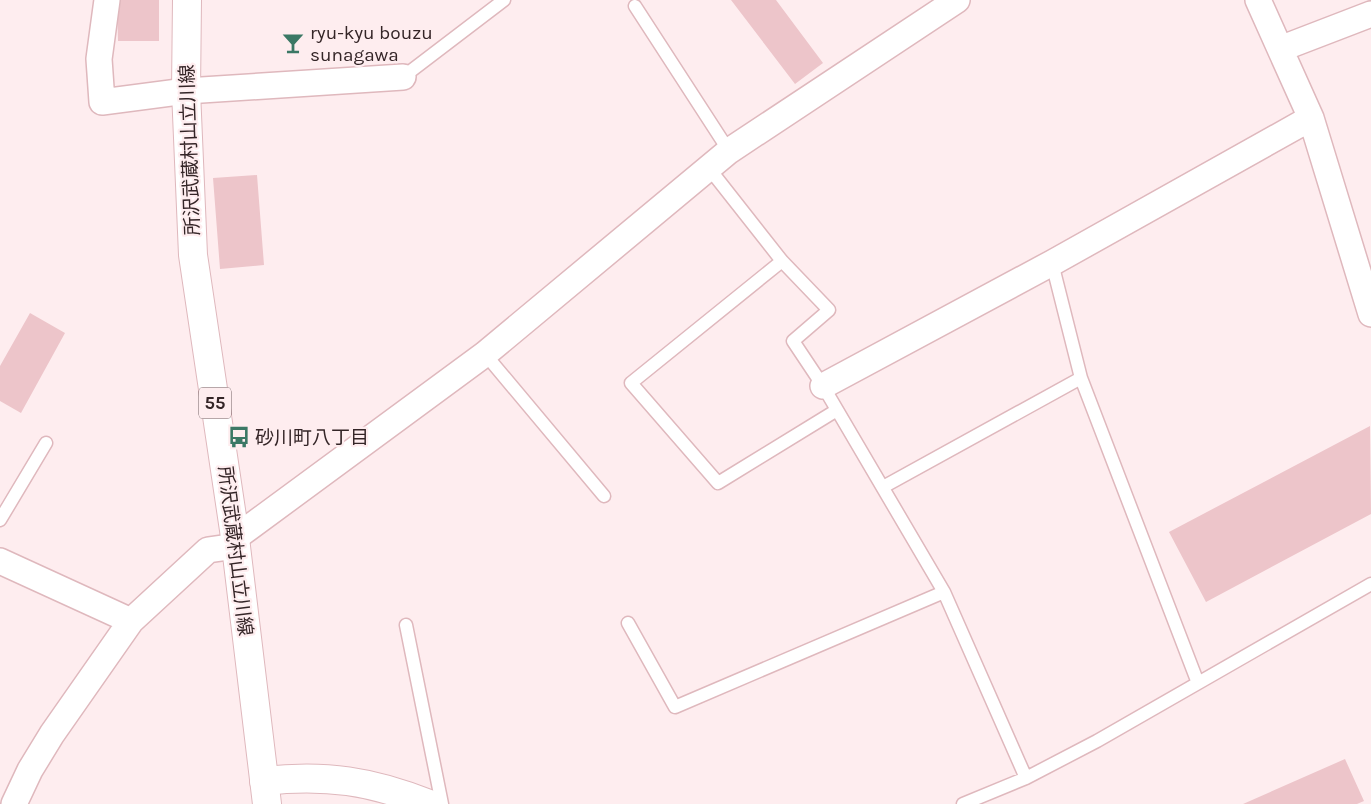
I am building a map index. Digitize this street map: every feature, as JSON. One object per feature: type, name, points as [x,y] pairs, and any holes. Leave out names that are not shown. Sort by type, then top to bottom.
[{"type":"main road","name":"所沢武蔵村山立川線","points":[[187,0],[186,91],[193,255],[236,542],[266,793]]},
{"type":"main road","points":[[266,793],[293,778],[339,779],[396,791],[429,804]]},
{"type":"street","points":[[108,0],[99,59],[102,102],[186,91],[403,77]]},
{"type":"street","points":[[14,804],[30,770],[52,734],[131,621],[208,550],[236,542],[485,354],[708,167],[957,0]]},
{"type":"street","points":[[1258,0],[1311,118],[1371,314]]},
{"type":"street","points":[[1280,49],[1371,14]]},
{"type":"street","points":[[823,386],[1052,263],[1311,118]]},
{"type":"street","points":[[0,561],[131,621]]},
{"type":"lane","points":[[403,77],[504,0]]},
{"type":"lane","points":[[635,6],[729,152]]},
{"type":"lane","points":[[708,167],[782,261],[828,310],[793,341],[838,410],[944,592],[1026,778]]},
{"type":"lane","points":[[782,261],[631,383],[718,483],[838,410]]},
{"type":"lane","points":[[1052,263],[1081,378],[1198,683]]},
{"type":"lane","points":[[485,354],[604,496]]},
{"type":"lane","points":[[883,487],[1081,378]]},
{"type":"lane","points":[[0,520],[46,443]]},
{"type":"lane","points":[[963,804],[1026,778],[1097,741],[1371,584]]},
{"type":"lane","points":[[628,623],[675,707],[944,592]]},
{"type":"lane","points":[[406,625],[442,804]]},
{"type":"building","points":[[117,0],[159,0],[159,41],[118,41]]},
{"type":"building","points":[[731,0],[776,0],[823,63],[795,84]]},
{"type":"building","points":[[257,175],[264,265],[220,269],[213,178]]},
{"type":"building","points":[[30,313],[65,333],[21,413],[0,401],[0,366]]},
{"type":"building","points":[[1370,426],[1371,514],[1206,602],[1169,532]]},
{"type":"building","points":[[1345,759],[1364,801],[1357,804],[1243,804]]},
{"type":"place","name":"ryu-kyu bouzu sunagawa","points":[[293,43]]},
{"type":"place","name":"砂川町八丁目","points":[[239,437]]}]
